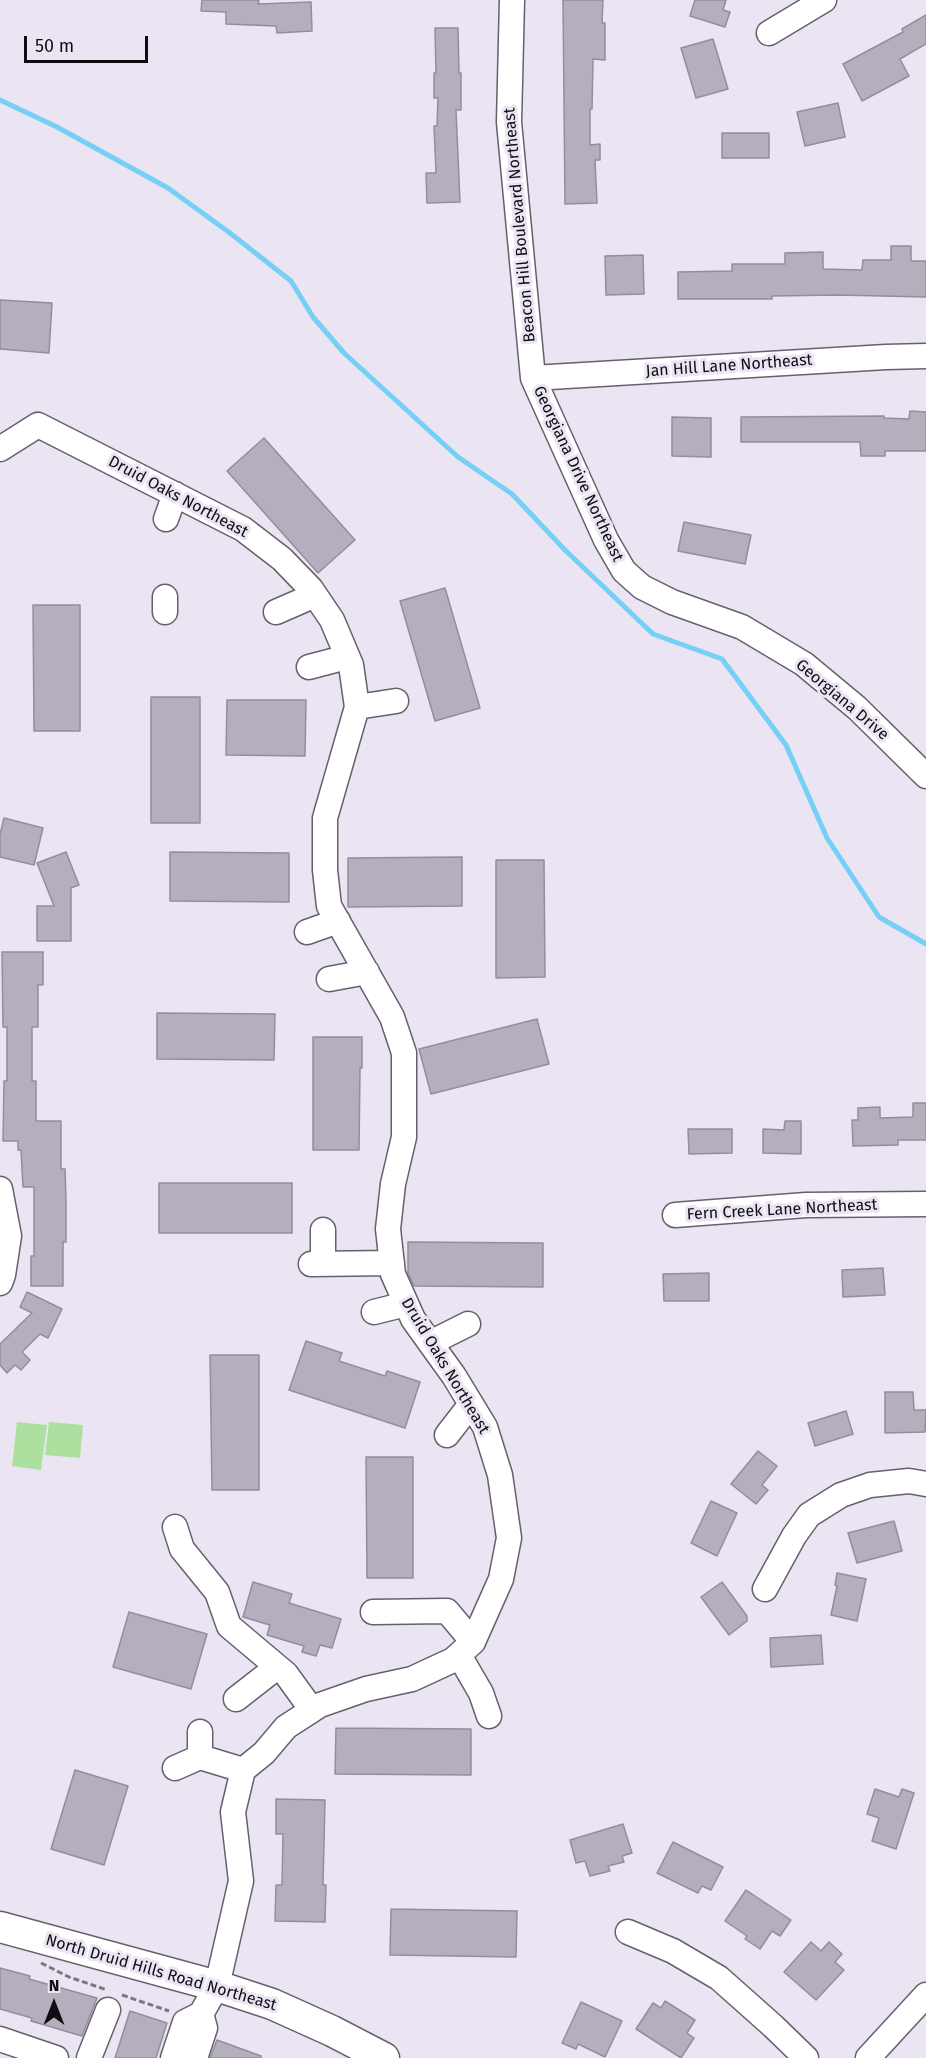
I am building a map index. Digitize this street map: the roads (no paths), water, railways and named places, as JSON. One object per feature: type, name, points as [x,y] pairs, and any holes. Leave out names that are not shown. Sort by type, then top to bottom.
[{"type":"main road","name":"North Druid Hills Road Northeast","points":[[0,1927],[217,1986],[272,2004],[333,2031],[384,2058]]},
{"type":"street","name":"Beacon Hill Boulevard Northeast","points":[[512,0],[509,123],[532,378]]},
{"type":"street","points":[[769,33],[824,0]]},
{"type":"street","name":"Jan Hill Lane Northeast","points":[[532,378],[874,357],[926,356]]},
{"type":"street","name":"Georgiana Drive Northeast","points":[[532,378],[606,540],[624,571]]},
{"type":"street","name":"Druid Oaks Northeast","points":[[0,449],[38,425],[243,529],[282,559],[315,595],[332,620],[351,665],[357,707],[325,818],[325,870],[329,906],[392,1017],[404,1053],[413,1140],[393,1184],[388,1229],[393,1274],[413,1319],[485,1427],[500,1475],[509,1538],[501,1580],[466,1648]]},
{"type":"street","points":[[166,519],[175,494]]},
{"type":"street","name":"Georgiana Drive","points":[[624,571],[642,587],[672,602],[742,627],[804,664],[856,708],[926,776]]},
{"type":"street","points":[[276,612],[315,595]]},
{"type":"street","points":[[309,667],[347,657]]},
{"type":"street","points":[[357,707],[396,700]]},
{"type":"street","points":[[307,932],[338,921]]},
{"type":"street","points":[[329,979],[367,972]]},
{"type":"street","points":[[0,1189],[9,1236],[0,1283]]},
{"type":"street","name":"Fern Creek Lane Northeast","points":[[675,1215],[806,1205],[926,1204]]},
{"type":"street","points":[[323,1230],[317,1264],[392,1263]]},
{"type":"street","points":[[374,1312],[406,1304]]},
{"type":"street","points":[[430,1342],[468,1324]]},
{"type":"street","points":[[447,1435],[471,1404]]},
{"type":"street","points":[[765,1589],[794,1536],[809,1515],[841,1495],[870,1485],[909,1481],[926,1484]]},
{"type":"street","points":[[175,1527],[182,1549],[217,1592],[229,1626],[286,1674],[312,1710]]},
{"type":"street","points":[[373,1612],[447,1611],[466,1648],[489,1716]]},
{"type":"street","points":[[173,2058],[185,2022],[201,2014],[217,1986],[241,1881],[233,1812],[243,1770],[264,1754],[286,1727],[320,1705],[366,1689],[412,1679],[453,1660],[466,1648]]},
{"type":"street","points":[[236,1700],[277,1667]]},
{"type":"street","points":[[200,1732],[200,1757]]},
{"type":"street","points":[[175,1768],[200,1757],[243,1770]]},
{"type":"street","points":[[628,1932],[673,1951],[719,1978],[806,2058]]},
{"type":"street","points":[[868,2058],[926,1995]]},
{"type":"street","points":[[89,2058],[108,2010]]},
{"type":"street","points":[[195,2058],[205,2028],[201,2014]]},
{"type":"street","points":[[0,2039],[56,2058]]},
{"type":"waterway","points":[[0,100],[57,127],[168,188],[230,233],[291,281],[313,317],[344,353],[458,457],[512,494],[565,550],[653,634],[722,659],[786,745],[827,838],[879,917],[926,944]]}]
